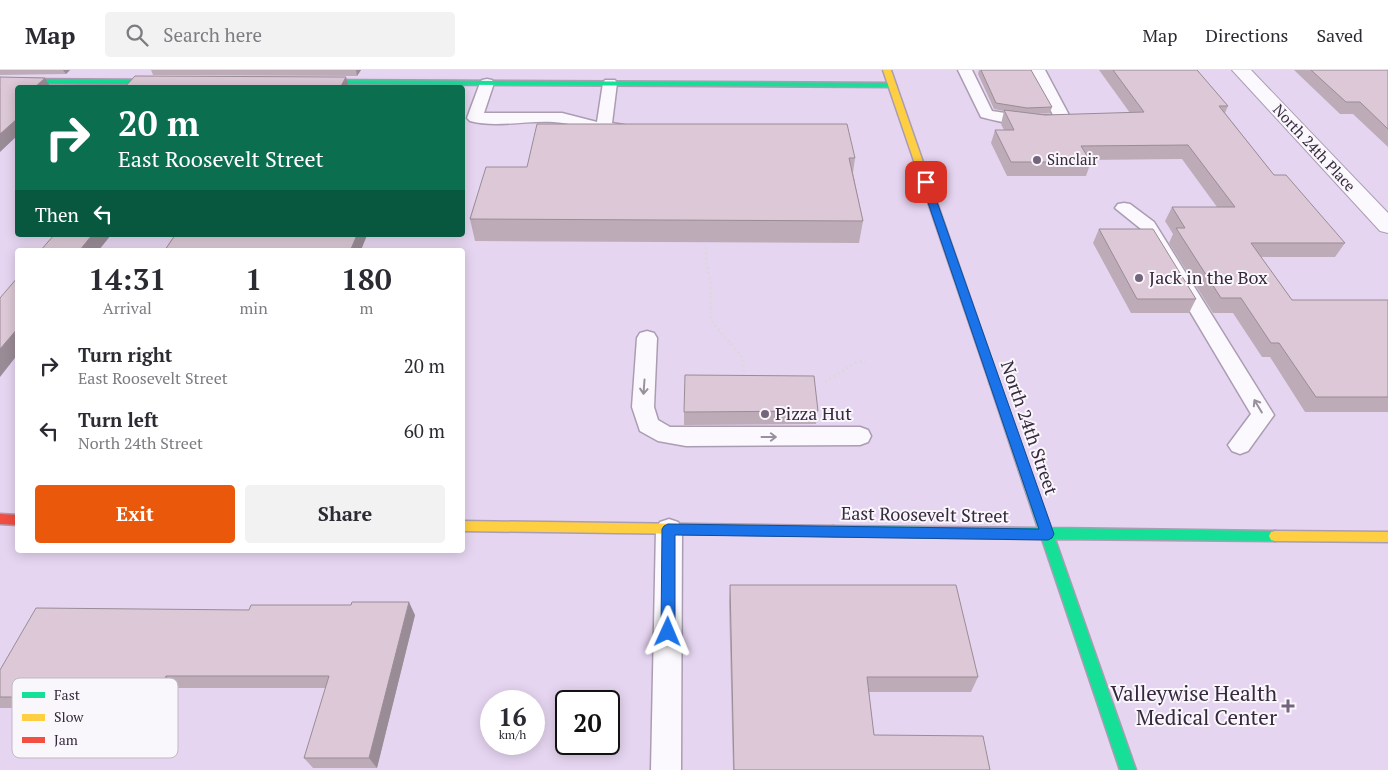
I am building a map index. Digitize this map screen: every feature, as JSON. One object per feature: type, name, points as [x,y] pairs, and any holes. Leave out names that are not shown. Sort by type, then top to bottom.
[{"type":"street","name":"North 24th Street","points":[[887,70],[1128,770]]},
{"type":"street","name":"North 24th Place","points":[[1241,70],[1388,226]]},
{"type":"street","points":[[0,81],[178,82]]},
{"type":"street","points":[[297,82],[892,85]]},
{"type":"street","points":[[0,519],[15,520]]},
{"type":"street","name":"East Roosevelt Street","points":[[465,526],[1388,537]]},
{"type":"lane","points":[[965,70],[986,114],[1006,120],[1055,120],[1062,117],[1038,70]]},
{"type":"lane","points":[[487,83],[475,118],[562,118],[604,128],[633,128]]},
{"type":"lane","points":[[604,128],[610,84]]},
{"type":"lane","points":[[1124,208],[1148,226],[1263,415],[1240,445]]},
{"type":"lane","points":[[647,338],[643,407],[648,425],[666,435],[686,438],[860,436]]},
{"type":"lane","points":[[666,770],[668,529]]},
{"type":"path","points":[[706,247],[706,263],[711,285],[711,321],[743,358],[744,372]]},
{"type":"path","points":[[825,382],[857,362],[865,361]]},
{"type":"building","name":"Sinclair","points":[[981,70],[1031,70],[1052,107],[1027,108],[996,103]]},
{"type":"building","points":[[1113,70],[1197,70],[1228,106],[1219,106],[1274,175],[1286,175],[1345,243],[1251,243],[1292,300],[1388,300],[1388,397],[1316,397],[1279,343],[1271,343],[1241,298],[1221,298],[1176,228],[1185,228],[1172,207],[1235,207],[1188,145],[1081,146],[1091,162],[1011,162],[995,130],[1014,130],[1004,110],[1045,115],[1144,112]]},
{"type":"building","points":[[1311,70],[1388,70],[1388,129],[1360,102],[1346,102]]},
{"type":"building","points":[[135,76],[346,77],[342,85],[127,85]]},
{"type":"building","points":[[0,77],[45,78],[37,85],[15,85],[15,121],[0,134]]},
{"type":"building","points":[[537,124],[847,124],[855,158],[849,158],[863,221],[470,219],[486,167],[527,167]]},
{"type":"building","points":[[1099,229],[1153,229],[1196,299],[1137,299]]},
{"type":"building","points":[[52,237],[90,237],[82,248],[43,248]]},
{"type":"building","points":[[174,237],[356,237],[351,248],[166,248]]},
{"type":"building","points":[[15,280],[15,332],[0,349],[0,298]]},
{"type":"building","points":[[685,375],[814,376],[818,411],[684,412]]},
{"type":"building","points":[[730,585],[956,585],[978,677],[867,677],[874,735],[983,736],[990,770],[734,770]]},
{"type":"building","points":[[352,602],[409,602],[369,758],[304,758],[329,676],[12,678],[12,697],[0,697],[0,670],[36,608],[249,610],[251,605],[351,605]]},
{"type":"traffic: fast","points":[[0,81],[166,82]]},
{"type":"traffic: fast","points":[[309,82],[892,85]]},
{"type":"traffic: fast","points":[[994,381],[1128,770]]},
{"type":"traffic: fast","points":[[833,531],[1275,536]]},
{"type":"traffic: slow","points":[[887,70],[994,381]]},
{"type":"traffic: slow","points":[[465,526],[833,531]]},
{"type":"traffic: slow","points":[[1275,536],[1388,537]]},
{"type":"traffic: jam","points":[[0,519],[15,520]]},
{"type":"place","name":"Sinclair","points":[[1037,160]]},
{"type":"place","name":"Jack in the Box","points":[[1139,278]]},
{"type":"place","name":"Pizza Hut","points":[[765,414]]},
{"type":"place","name":"Valleywise Health Medical Center","points":[[1288,706]]},
{"type":"route","points":[[668,632],[668,529],[1048,534],[926,182]]}]
